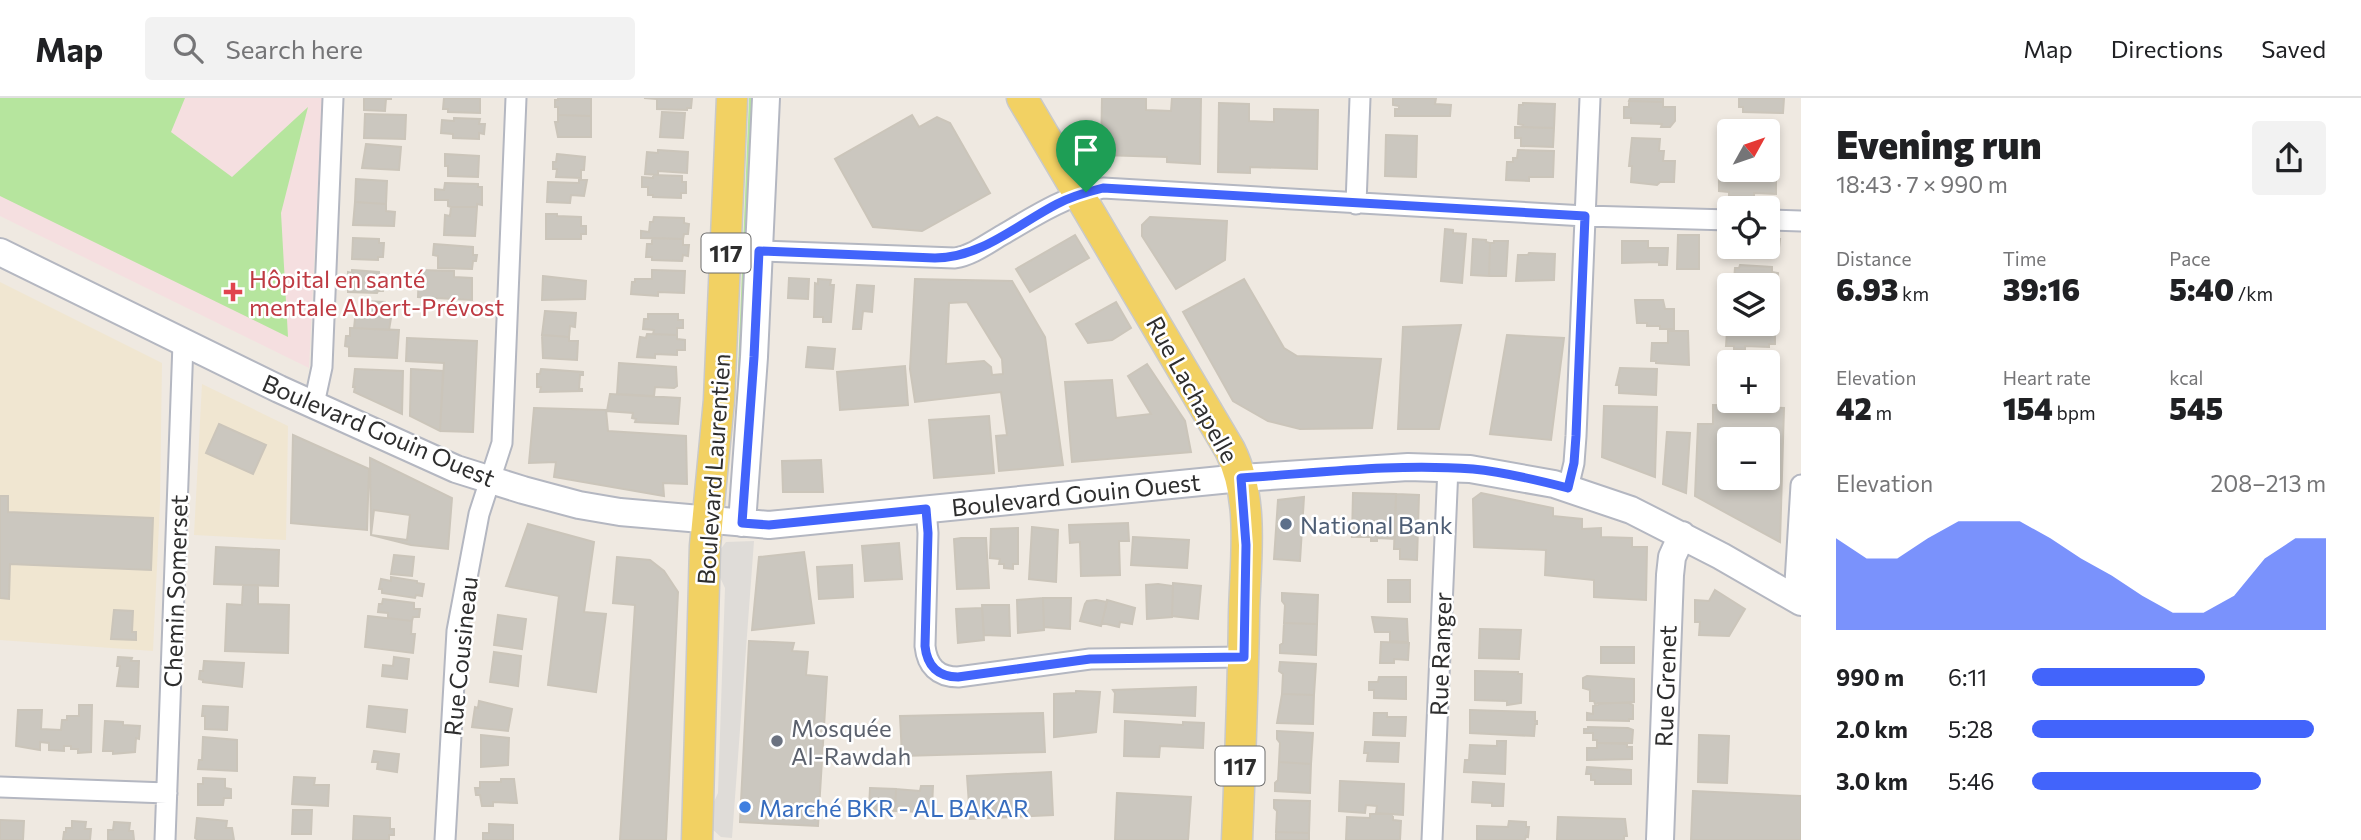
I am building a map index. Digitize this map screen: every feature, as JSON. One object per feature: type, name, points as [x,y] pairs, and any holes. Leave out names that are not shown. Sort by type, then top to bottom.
[{"type":"main road","name":"Boulevard Laurentien","points":[[697,840],[703,595],[722,354],[732,98]]},
{"type":"main road","name":"Rue Lachapelle","points":[[1022,98],[1230,450],[1241,478],[1246,553],[1237,840]]},
{"type":"street","points":[[314,404],[322,367],[333,98]]},
{"type":"street","name":"Rue Cousineau","points":[[445,840],[457,631],[479,514],[502,443],[516,98]]},
{"type":"street","name":"Boulevard Laurentien","points":[[742,523],[754,357],[766,98]]},
{"type":"street","points":[[1356,204],[1360,98]]},
{"type":"street","points":[[1568,488],[1574,463],[1576,436],[1590,98]]},
{"type":"street","points":[[759,251],[955,258],[977,250],[1059,203],[1103,188],[1585,216],[1717,220]]},
{"type":"street","points":[[1780,220],[1801,221]]},
{"type":"street","name":"Boulevard Gouin Ouest","points":[[0,253],[183,343],[456,469],[579,505],[620,512],[769,525],[1241,478],[1369,468],[1448,467],[1499,472],[1568,488],[1631,510],[1682,535],[1797,601]]},
{"type":"street","name":"Chemin Somerset","points":[[165,840],[183,343]]},
{"type":"street","name":"Rue Ranger","points":[[1432,840],[1448,467]]},
{"type":"street","points":[[1797,601],[1801,485]]},
{"type":"street","points":[[926,509],[928,533],[925,646],[928,661],[943,676],[958,677],[1090,659],[1244,657]]},
{"type":"street","name":"Rue Grenet","points":[[1660,840],[1670,575],[1672,557],[1682,535]]},
{"type":"street","points":[[0,787],[167,793]]},
{"type":"shaded area","name":"Hôpital en santé mentale Albert-Prévost","points":[[0,98],[322,98],[309,368],[0,216]]},
{"type":"shaded area","points":[[0,282],[162,363],[160,503],[153,651],[0,640]]},
{"type":"shaded area","points":[[202,384],[288,426],[286,540],[194,535]]},
{"type":"shaded area","points":[[754,541],[732,838],[721,837],[711,828],[712,806],[718,793],[725,588],[718,573],[720,550],[726,542]]},
{"type":"green space","name":"Hôpital en santé mentale Albert-Prévost","points":[[0,98],[185,98],[171,132],[232,177],[308,107],[281,213],[288,337],[0,196]]},
{"type":"green space","points":[[749,98],[756,98],[740,394],[737,394]]},
{"type":"building","points":[[364,98],[391,99],[386,99],[385,111],[364,110]]},
{"type":"building","points":[[444,98],[480,98],[480,113],[448,112],[448,109],[443,109]]},
{"type":"building","points":[[591,98],[591,116],[558,115],[555,100]]},
{"type":"building","points":[[644,98],[692,98],[691,108],[657,109],[657,99]]},
{"type":"building","points":[[1102,98],[1146,98],[1146,110],[1171,111],[1172,98],[1201,98],[1200,164],[1167,162],[1167,157],[1101,155]]},
{"type":"building","points":[[1393,98],[1436,98],[1435,104],[1451,105],[1450,116],[1395,116],[1395,109],[1399,109],[1399,106],[1393,105]]},
{"type":"building","points":[[1630,98],[1663,98],[1663,102],[1629,101]]},
{"type":"building","points":[[1739,98],[1784,98],[1783,113],[1743,112],[1743,107],[1739,107]]},
{"type":"building","points":[[1629,101],[1663,102],[1663,107],[1675,107],[1675,121],[1670,127],[1661,127],[1662,124],[1631,123],[1631,118],[1624,118],[1624,107],[1629,107]]},
{"type":"building","points":[[1219,103],[1249,104],[1249,121],[1274,122],[1274,109],[1318,110],[1317,169],[1250,167],[1250,173],[1218,172]]},
{"type":"building","points":[[1555,104],[1554,128],[1522,127],[1523,125],[1518,124],[1519,105]]},
{"type":"building","points":[[662,112],[685,113],[683,138],[660,137]]},
{"type":"building","points":[[365,114],[406,115],[405,139],[364,138]]},
{"type":"building","points":[[558,115],[591,116],[591,137],[558,137],[555,122],[558,122]]},
{"type":"building","points":[[912,115],[919,127],[937,117],[950,123],[990,193],[922,231],[873,227],[835,159]]},
{"type":"building","points":[[454,118],[480,119],[479,124],[485,124],[484,134],[479,133],[479,139],[453,138],[453,134],[441,133],[442,120],[454,121]]},
{"type":"building","points":[[1515,127],[1554,128],[1553,147],[1521,146],[1521,138],[1515,138]]},
{"type":"building","points":[[1386,135],[1417,136],[1416,177],[1385,176]]},
{"type":"building","points":[[1632,138],[1660,139],[1659,151],[1664,151],[1663,161],[1675,161],[1674,182],[1660,182],[1657,185],[1631,182],[1632,166],[1629,166]]},
{"type":"building","points":[[366,144],[401,147],[399,170],[362,168]]},
{"type":"building","points":[[658,150],[688,152],[687,173],[658,171],[658,175],[645,174],[647,152],[658,153]]},
{"type":"building","points":[[1518,150],[1554,151],[1553,177],[1529,177],[1529,181],[1506,180],[1507,162],[1513,162],[1513,158],[1517,158]]},
{"type":"building","points":[[445,154],[479,156],[478,177],[448,176]]},
{"type":"building","points":[[557,154],[585,157],[581,178],[556,177],[557,169],[553,169],[553,162],[556,162]]},
{"type":"building","points":[[653,175],[682,176],[682,182],[686,182],[686,193],[681,193],[681,198],[648,195],[648,187],[642,187],[642,177],[653,178]]},
{"type":"building","points":[[356,179],[387,181],[386,204],[355,202]]},
{"type":"building","points":[[579,180],[587,180],[584,196],[571,195],[570,203],[547,202],[548,182],[579,183]]},
{"type":"building","points":[[1719,182],[1776,182],[1776,194],[1729,196],[1729,192],[1719,191]]},
{"type":"building","points":[[445,183],[478,184],[478,187],[482,187],[482,205],[451,207],[448,206],[448,200],[435,200],[435,189],[444,190]]},
{"type":"building","points":[[355,202],[386,204],[386,211],[395,212],[394,226],[353,225]]},
{"type":"building","points":[[451,207],[477,207],[475,236],[444,235],[445,215],[450,216]]},
{"type":"building","points":[[546,214],[581,217],[581,226],[586,226],[586,234],[581,234],[581,239],[546,239]]},
{"type":"building","points":[[654,217],[684,218],[684,223],[689,224],[688,234],[684,234],[683,239],[641,238],[641,231],[649,232],[650,222],[653,222]]},
{"type":"building","points":[[1150,217],[1227,221],[1225,260],[1176,289],[1142,236],[1142,225]]},
{"type":"building","points":[[1445,229],[1466,234],[1462,283],[1441,281]]},
{"type":"building","points":[[1075,235],[1089,258],[1030,292],[1016,269]]},
{"type":"building","points":[[1678,235],[1699,235],[1699,269],[1677,269]]},
{"type":"building","points":[[353,238],[379,239],[379,243],[384,243],[383,257],[378,257],[378,260],[352,259]]},
{"type":"building","points":[[652,238],[683,239],[683,245],[689,245],[688,256],[683,255],[682,261],[652,260],[652,257],[646,257],[647,244],[652,244]]},
{"type":"building","points":[[1473,239],[1490,243],[1489,276],[1471,275]]},
{"type":"building","points":[[1508,241],[1506,276],[1489,276],[1490,243]]},
{"type":"building","points":[[1622,241],[1648,241],[1648,248],[1668,248],[1667,265],[1659,265],[1659,262],[1622,263]]},
{"type":"building","points":[[434,244],[473,247],[473,255],[477,255],[472,269],[438,268],[438,256],[433,255]]},
{"type":"building","points":[[1555,254],[1554,280],[1516,281],[1518,255]]},
{"type":"building","points":[[1740,265],[1772,267],[1772,272],[1778,273],[1735,273],[1735,268]]},
{"type":"building","points":[[352,270],[379,272],[379,279],[384,280],[383,291],[348,292],[348,272],[352,273]]},
{"type":"building","points":[[419,270],[454,271],[454,277],[472,278],[472,300],[418,297]]},
{"type":"building","points":[[652,270],[685,271],[684,293],[658,292],[658,296],[631,294],[632,282],[635,282],[635,279],[652,279]]},
{"type":"building","points":[[543,276],[586,281],[585,299],[542,300]]},
{"type":"building","points":[[789,278],[809,279],[808,299],[788,298]]},
{"type":"building","points":[[818,279],[831,280],[830,285],[834,285],[831,322],[823,322],[823,317],[814,317],[815,283],[818,284]]},
{"type":"building","points":[[915,279],[1012,281],[1045,337],[1063,465],[999,471],[996,436],[1007,435],[1001,392],[915,402],[910,369]],"holes":[[[967,302],[1002,359],[1003,374],[992,375],[991,367],[984,361],[946,364],[949,303]]]},
{"type":"building","points":[[1244,279],[1284,348],[1297,356],[1381,359],[1372,428],[1300,429],[1268,421],[1233,401],[1183,312]]},
{"type":"building","points":[[857,285],[874,286],[872,312],[863,311],[861,329],[853,329]]},
{"type":"building","points":[[1635,300],[1663,300],[1665,309],[1674,309],[1674,329],[1660,329],[1660,326],[1637,323]]},
{"type":"building","points":[[365,301],[385,302],[385,311],[392,312],[389,330],[354,328],[356,310],[365,311],[362,307]]},
{"type":"building","points":[[1116,302],[1131,328],[1112,340],[1088,343],[1076,324]]},
{"type":"building","points":[[545,311],[576,313],[575,327],[570,326],[569,337],[542,335]]},
{"type":"building","points":[[648,314],[678,314],[678,320],[683,320],[683,328],[677,328],[677,335],[653,334],[654,330],[643,329],[644,319],[648,319]]},
{"type":"building","points":[[1461,325],[1439,429],[1398,429],[1403,327]]},
{"type":"building","points":[[350,328],[399,330],[397,358],[349,356],[349,347],[345,346],[346,336],[350,336]]},
{"type":"building","points":[[1668,331],[1688,331],[1689,365],[1651,361],[1652,343],[1668,343]]},
{"type":"building","points":[[647,334],[677,335],[677,339],[685,340],[685,350],[677,350],[677,355],[637,357],[640,337],[646,338]]},
{"type":"building","points":[[542,335],[569,337],[569,341],[578,341],[577,360],[543,358]]},
{"type":"building","points":[[1507,335],[1564,338],[1551,440],[1490,434]]},
{"type":"building","points":[[1727,336],[1775,336],[1775,344],[1769,344],[1769,347],[1745,346],[1745,350],[1726,346]]},
{"type":"building","points":[[407,338],[477,341],[473,432],[440,431],[444,363],[406,361]]},
{"type":"building","points":[[808,347],[835,349],[833,369],[806,367]]},
{"type":"building","points":[[619,363],[676,367],[677,386],[655,387],[654,396],[617,394]]},
{"type":"building","points":[[1147,364],[1185,421],[1191,452],[1072,462],[1065,382],[1112,380],[1116,418],[1151,414],[1128,376]]},
{"type":"building","points":[[905,366],[908,405],[840,410],[837,372]]},
{"type":"building","points":[[1620,368],[1657,369],[1656,395],[1619,393],[1619,385],[1616,385]]},
{"type":"building","points":[[355,369],[403,371],[402,414],[354,392]]},
{"type":"building","points":[[411,369],[443,371],[440,431],[410,416]]},
{"type":"building","points":[[541,369],[583,372],[583,375],[580,375],[579,389],[582,391],[540,392],[541,387],[537,387],[537,374],[540,374]]},
{"type":"building","points":[[610,394],[680,398],[678,424],[635,422],[633,413],[607,411]]},
{"type":"building","points":[[1713,405],[1717,405],[1717,413],[1780,413],[1780,408],[1784,408],[1780,542],[1695,496],[1698,424],[1713,424]]},
{"type":"building","points":[[1604,406],[1657,407],[1655,477],[1602,457]]},
{"type":"building","points":[[534,408],[606,410],[608,431],[686,436],[687,484],[663,483],[664,496],[554,477],[556,462],[529,463]]},
{"type":"building","points":[[989,416],[994,473],[934,478],[929,420]]},
{"type":"building","points":[[219,424],[266,445],[253,474],[206,453]]},
{"type":"building","points":[[1667,432],[1690,433],[1686,493],[1663,484]]},
{"type":"building","points":[[293,435],[369,469],[367,530],[291,523]]},
{"type":"building","points":[[370,458],[452,498],[448,549],[411,545],[371,535]]},
{"type":"building","points":[[821,460],[823,492],[783,492],[782,461]]},
{"type":"building","points":[[1353,493],[1396,494],[1395,539],[1377,538],[1377,541],[1371,541],[1371,537],[1352,537]]},
{"type":"building","points":[[1481,493],[1553,508],[1553,516],[1582,519],[1582,529],[1601,528],[1601,537],[1632,538],[1632,547],[1647,547],[1646,600],[1594,597],[1594,580],[1545,575],[1546,550],[1474,547],[1473,499]]},
{"type":"building","points":[[1396,494],[1419,495],[1417,560],[1400,559],[1400,549],[1394,549]]},
{"type":"building","points":[[0,496],[8,496],[8,512],[153,518],[151,570],[10,564],[9,599],[0,598]]},
{"type":"building","points":[[1304,497],[1300,561],[1274,559],[1278,500]]},
{"type":"building","points":[[374,510],[410,515],[407,540],[371,535]]},
{"type":"building","points":[[1128,523],[1129,541],[1119,541],[1120,575],[1081,576],[1080,542],[1070,543],[1069,525]]},
{"type":"building","points":[[528,524],[594,542],[584,612],[606,614],[596,692],[548,685],[559,596],[506,586]]},
{"type":"building","points":[[1032,527],[1058,530],[1056,582],[1029,579]]},
{"type":"building","points":[[1018,528],[1018,564],[1013,564],[1013,569],[1004,568],[1004,564],[999,564],[1000,559],[990,558],[991,529]]},
{"type":"building","points":[[1133,537],[1189,540],[1187,568],[1131,565]]},
{"type":"building","points":[[986,538],[989,588],[957,589],[954,539]]},
{"type":"building","points":[[899,543],[902,579],[865,581],[862,546]]},
{"type":"building","points":[[216,547],[279,550],[278,586],[214,584]]},
{"type":"building","points":[[804,552],[814,623],[752,630],[759,557]]},
{"type":"building","points":[[394,555],[414,557],[412,576],[391,574]]},
{"type":"building","points":[[617,557],[650,560],[664,571],[678,592],[666,840],[620,840],[635,605],[613,603]]},
{"type":"building","points":[[852,565],[853,597],[819,599],[817,567]]},
{"type":"building","points":[[391,577],[424,584],[422,596],[416,595],[415,598],[382,593],[382,589],[379,589],[381,579],[391,581]]},
{"type":"building","points":[[1388,580],[1410,580],[1410,602],[1388,602]]},
{"type":"building","points":[[1173,583],[1201,586],[1198,619],[1172,616]]},
{"type":"building","points":[[243,585],[258,585],[258,604],[289,605],[288,653],[225,651],[227,604],[242,605]]},
{"type":"building","points":[[1146,585],[1173,586],[1172,617],[1147,619]]},
{"type":"building","points":[[1715,590],[1745,609],[1729,636],[1699,635],[1700,622],[1695,622],[1695,600],[1709,601]]},
{"type":"building","points":[[1282,593],[1318,595],[1317,624],[1284,623],[1285,605]]},
{"type":"building","points":[[1043,598],[1071,598],[1070,629],[1044,627]]},
{"type":"building","points":[[1043,598],[1044,630],[1018,633],[1017,600]]},
{"type":"building","points":[[383,599],[414,603],[414,609],[420,609],[419,617],[413,617],[412,621],[388,618],[388,613],[378,612]]},
{"type":"building","points":[[1107,600],[1135,608],[1132,624],[1120,622],[1119,627],[1102,623]]},
{"type":"building","points":[[1087,601],[1107,602],[1101,626],[1080,621]]},
{"type":"building","points":[[982,605],[1009,605],[1010,636],[984,635]]},
{"type":"building","points":[[982,608],[984,640],[958,643],[956,609]]},
{"type":"building","points":[[114,610],[133,611],[132,632],[136,632],[136,640],[111,639]]},
{"type":"building","points":[[498,615],[526,619],[522,649],[494,645]]},
{"type":"building","points":[[368,616],[412,621],[411,634],[415,634],[413,653],[365,647]]},
{"type":"building","points":[[1372,617],[1407,619],[1408,642],[1390,641],[1390,632],[1375,632]]},
{"type":"building","points":[[1284,623],[1317,624],[1316,655],[1280,653]]},
{"type":"building","points":[[1480,629],[1521,630],[1519,659],[1479,658]]},
{"type":"building","points":[[749,641],[794,643],[792,651],[808,652],[806,675],[827,677],[818,826],[740,822]]},
{"type":"building","points":[[1381,642],[1409,643],[1408,660],[1394,659],[1394,663],[1380,663]]},
{"type":"building","points":[[1601,647],[1634,647],[1634,663],[1601,663]]},
{"type":"building","points":[[494,652],[521,656],[518,686],[490,682]]},
{"type":"building","points":[[118,657],[139,661],[138,687],[117,686],[120,666],[117,666]]},
{"type":"building","points":[[394,657],[409,659],[407,679],[382,676],[383,665],[393,666]]},
{"type":"building","points":[[204,661],[244,663],[242,687],[203,682],[199,679]]},
{"type":"building","points":[[1280,662],[1316,664],[1314,695],[1282,694],[1283,674],[1279,671]]},
{"type":"building","points":[[1475,671],[1522,674],[1521,703],[1507,705],[1507,701],[1475,700]]},
{"type":"building","points":[[1379,677],[1406,677],[1406,699],[1374,698],[1374,690],[1369,690],[1369,682],[1378,682]]},
{"type":"building","points":[[1583,678],[1634,679],[1634,702],[1595,704],[1590,701],[1590,690],[1583,688]]},
{"type":"building","points":[[1196,687],[1195,716],[1114,712],[1113,690]]},
{"type":"building","points":[[1100,692],[1096,732],[1054,737],[1054,694]]},
{"type":"building","points":[[1282,694],[1314,695],[1313,724],[1277,723]]},
{"type":"building","points":[[479,701],[512,709],[508,731],[472,727],[475,707],[478,708]]},
{"type":"building","points":[[1598,703],[1629,703],[1633,705],[1633,719],[1587,720],[1587,713],[1593,714],[1593,706]]},
{"type":"building","points":[[79,705],[92,705],[91,752],[78,753],[78,749],[71,749],[71,746],[64,746],[64,751],[49,750],[49,743],[40,742],[40,750],[16,746],[18,710],[42,710],[41,729],[61,730],[62,720],[67,720],[67,716],[79,716]]},
{"type":"building","points":[[203,706],[228,707],[227,730],[205,729]]},
{"type":"building","points":[[369,706],[407,710],[405,732],[367,727]]},
{"type":"building","points":[[1470,710],[1535,712],[1537,724],[1534,736],[1470,733]]},
{"type":"building","points":[[1043,713],[1045,752],[902,756],[900,716]]},
{"type":"building","points":[[1374,713],[1387,713],[1387,717],[1406,717],[1405,736],[1373,735]]},
{"type":"building","points":[[105,721],[140,726],[135,752],[113,754],[113,751],[103,751]]},
{"type":"building","points":[[1125,721],[1183,725],[1183,722],[1204,723],[1203,748],[1160,746],[1159,757],[1124,756]]},
{"type":"building","points":[[1628,728],[1633,730],[1632,743],[1597,743],[1597,740],[1593,740],[1593,733],[1584,733],[1584,729]]},
{"type":"building","points":[[1277,731],[1313,733],[1311,764],[1279,762],[1280,743]]},
{"type":"building","points":[[481,735],[509,738],[508,765],[481,767]]},
{"type":"building","points":[[1699,735],[1729,736],[1727,783],[1698,782]]},
{"type":"building","points":[[203,737],[237,740],[237,771],[198,769],[199,760],[202,760]]},
{"type":"building","points":[[1497,741],[1506,741],[1505,774],[1464,772],[1465,760],[1469,760],[1470,745],[1497,746]]},
{"type":"building","points":[[1365,742],[1399,743],[1398,762],[1367,761],[1368,753],[1364,753]]},
{"type":"building","points":[[1597,743],[1627,744],[1627,747],[1632,747],[1632,759],[1587,760],[1587,748],[1597,748]]},
{"type":"building","points":[[374,751],[399,754],[397,772],[377,769],[378,762],[372,762]]},
{"type":"building","points":[[1279,762],[1311,764],[1310,793],[1275,791]]},
{"type":"building","points":[[1587,767],[1631,770],[1631,784],[1595,784],[1595,780],[1591,780],[1591,774],[1586,774]]},
{"type":"building","points":[[1051,772],[1053,815],[970,819],[967,776]]},
{"type":"building","points":[[294,777],[315,778],[314,785],[329,785],[328,806],[292,804]]},
{"type":"building","points":[[203,778],[225,779],[225,788],[231,789],[231,798],[224,798],[223,805],[198,805],[198,784],[203,784]]},
{"type":"building","points":[[501,779],[514,779],[517,803],[493,802],[493,806],[482,806],[480,795],[476,795],[475,788],[480,788],[480,782],[501,782]]},
{"type":"building","points":[[1340,781],[1404,784],[1403,815],[1376,813],[1377,806],[1366,805],[1365,813],[1339,811]]},
{"type":"building","points":[[1473,782],[1504,784],[1503,806],[1472,802]]},
{"type":"building","points":[[921,786],[933,786],[932,808],[921,807],[921,812],[895,811],[896,789],[920,791]]},
{"type":"building","points":[[870,788],[896,789],[895,811],[869,810]]},
{"type":"building","points":[[1693,791],[1801,796],[1801,840],[1691,840]]},
{"type":"building","points":[[1117,793],[1191,797],[1188,840],[1115,840]]},
{"type":"building","points":[[1274,800],[1310,801],[1309,833],[1276,832],[1277,811],[1274,808]]},
{"type":"building","points":[[293,810],[312,810],[311,834],[292,834]]},
{"type":"building","points":[[1370,814],[1393,814],[1393,820],[1401,821],[1400,840],[1346,840],[1347,817],[1370,818]]},
{"type":"building","points":[[354,816],[390,818],[390,829],[394,829],[394,835],[389,835],[389,840],[353,840]]},
{"type":"building","points":[[1558,817],[1625,819],[1627,836],[1624,836],[1624,840],[1557,840]]},
{"type":"building","points":[[197,818],[227,821],[226,828],[232,828],[234,840],[198,840],[195,838]]},
{"type":"building","points":[[0,820],[24,821],[23,840],[0,840]]},
{"type":"building","points":[[72,821],[86,822],[85,829],[91,829],[90,840],[63,840],[66,828],[72,828]]},
{"type":"building","points":[[1509,821],[1526,822],[1526,827],[1529,827],[1525,840],[1477,840],[1477,826],[1508,827]]},
{"type":"building","points":[[114,822],[130,823],[129,831],[133,831],[134,840],[108,840],[108,830],[113,830]]},
{"type":"building","points":[[489,824],[513,825],[513,840],[483,840],[483,833],[489,833]]},
{"type":"building","points":[[1276,832],[1309,833],[1309,840],[1276,840]]},
{"type":"place","name":"Hôpital en santé mentale Albert-Prévost","points":[[233,292]]},
{"type":"place","name":"National Bank","points":[[1286,524]]},
{"type":"place","name":"Mosquée Al-Rawdah","points":[[777,741]]},
{"type":"place","name":"Marché BKR - AL BAKAR","points":[[745,807]]},
{"type":"route","points":[[1103,188],[1585,216],[1576,436],[1574,463],[1568,488],[1499,472],[1430,467],[1369,468],[1241,478],[1246,545],[1244,657],[1090,659],[958,677],[943,676],[932,667],[925,654],[928,533],[926,509],[769,525],[742,523],[759,251],[961,257],[1059,203],[1086,192],[1103,188]]}]
